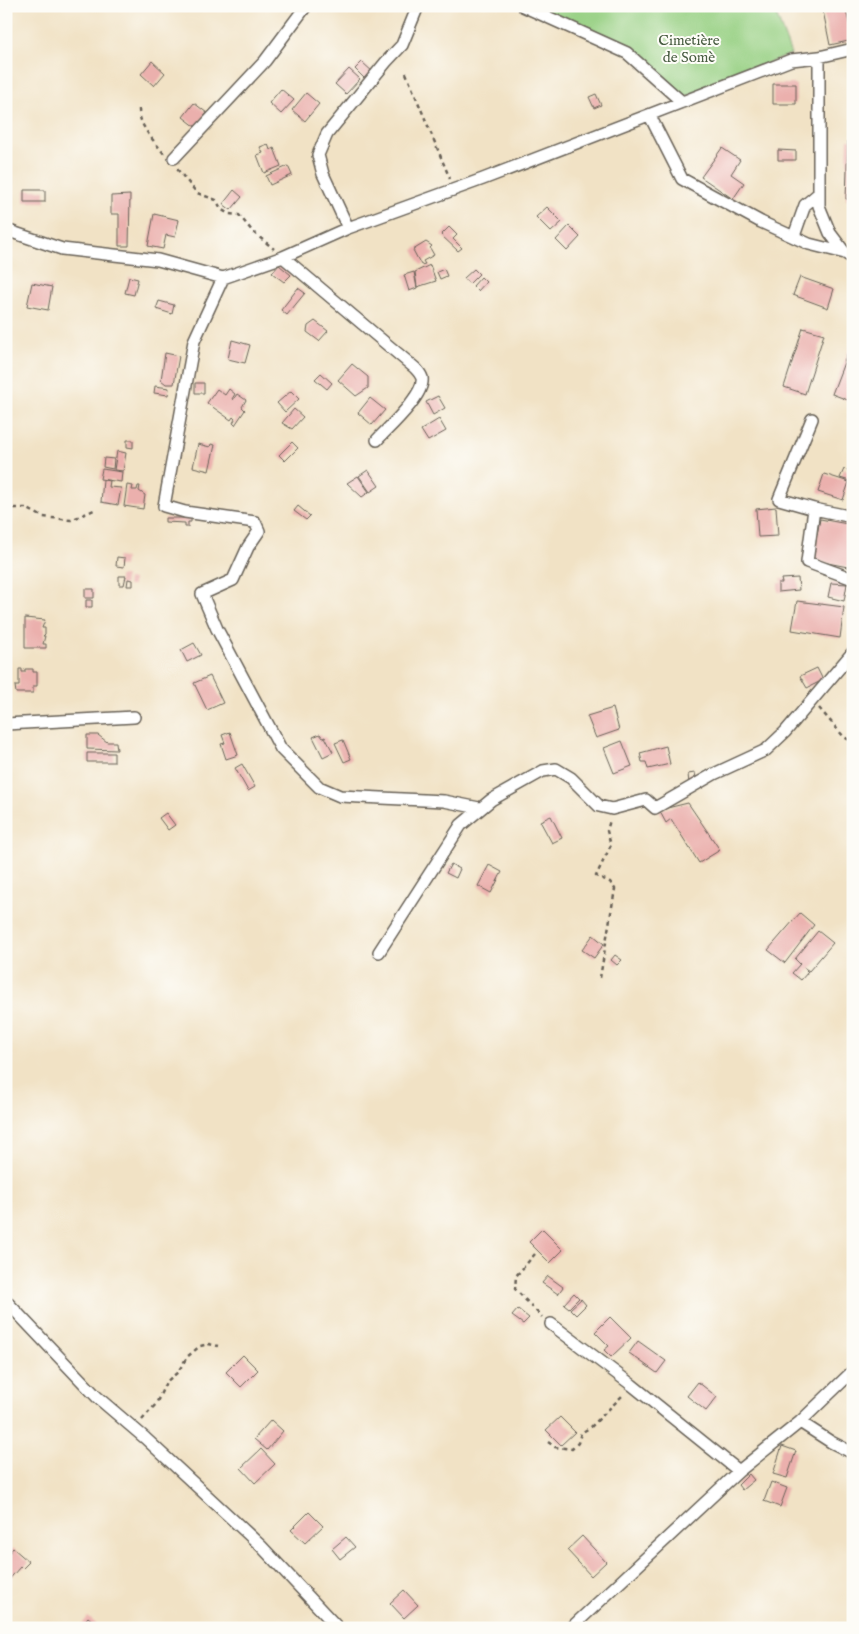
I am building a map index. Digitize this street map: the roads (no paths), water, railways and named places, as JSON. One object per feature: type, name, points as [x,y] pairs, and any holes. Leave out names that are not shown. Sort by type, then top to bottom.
[{"type":"street","points":[[172,159],[265,61],[306,6]]},
{"type":"street","points":[[348,228],[323,174],[318,154],[327,134],[402,45],[418,6]]},
{"type":"street","points":[[523,6],[627,53],[682,102]]},
{"type":"street","points":[[6,230],[62,249],[158,260],[223,278],[283,257],[348,228],[650,116],[791,60],[819,57],[853,49]]},
{"type":"street","points":[[819,57],[818,194],[823,218],[830,233],[849,256]]},
{"type":"street","points":[[650,116],[682,179],[734,209],[809,244],[849,256]]},
{"type":"street","points":[[794,236],[805,205],[818,194]]},
{"type":"street","points":[[283,257],[421,375],[422,380],[416,397],[378,440]]},
{"type":"street","points":[[223,278],[194,341],[164,506],[185,512],[255,522],[259,531],[248,547],[233,580],[202,594],[218,628],[281,749],[319,787],[340,796],[444,801],[480,808]]},
{"type":"street","points":[[812,419],[779,499],[853,517]]},
{"type":"street","points":[[814,509],[807,562],[853,579]]},
{"type":"street","points":[[380,952],[461,825],[480,808],[542,771],[556,769],[571,778],[599,806],[612,809],[646,800],[655,808],[714,774],[766,750],[785,732],[853,652]]},
{"type":"street","points":[[6,724],[134,717]]},
{"type":"street","points":[[6,1302],[97,1397],[134,1428],[261,1546],[338,1628]]},
{"type":"street","points":[[551,1324],[632,1385],[739,1471]]},
{"type":"street","points":[[571,1628],[739,1471],[800,1422],[853,1371]]},
{"type":"street","points":[[800,1422],[831,1442],[853,1453]]},
{"type":"park label","name":"Cimetière de Somè","points":[[689,48]]}]
